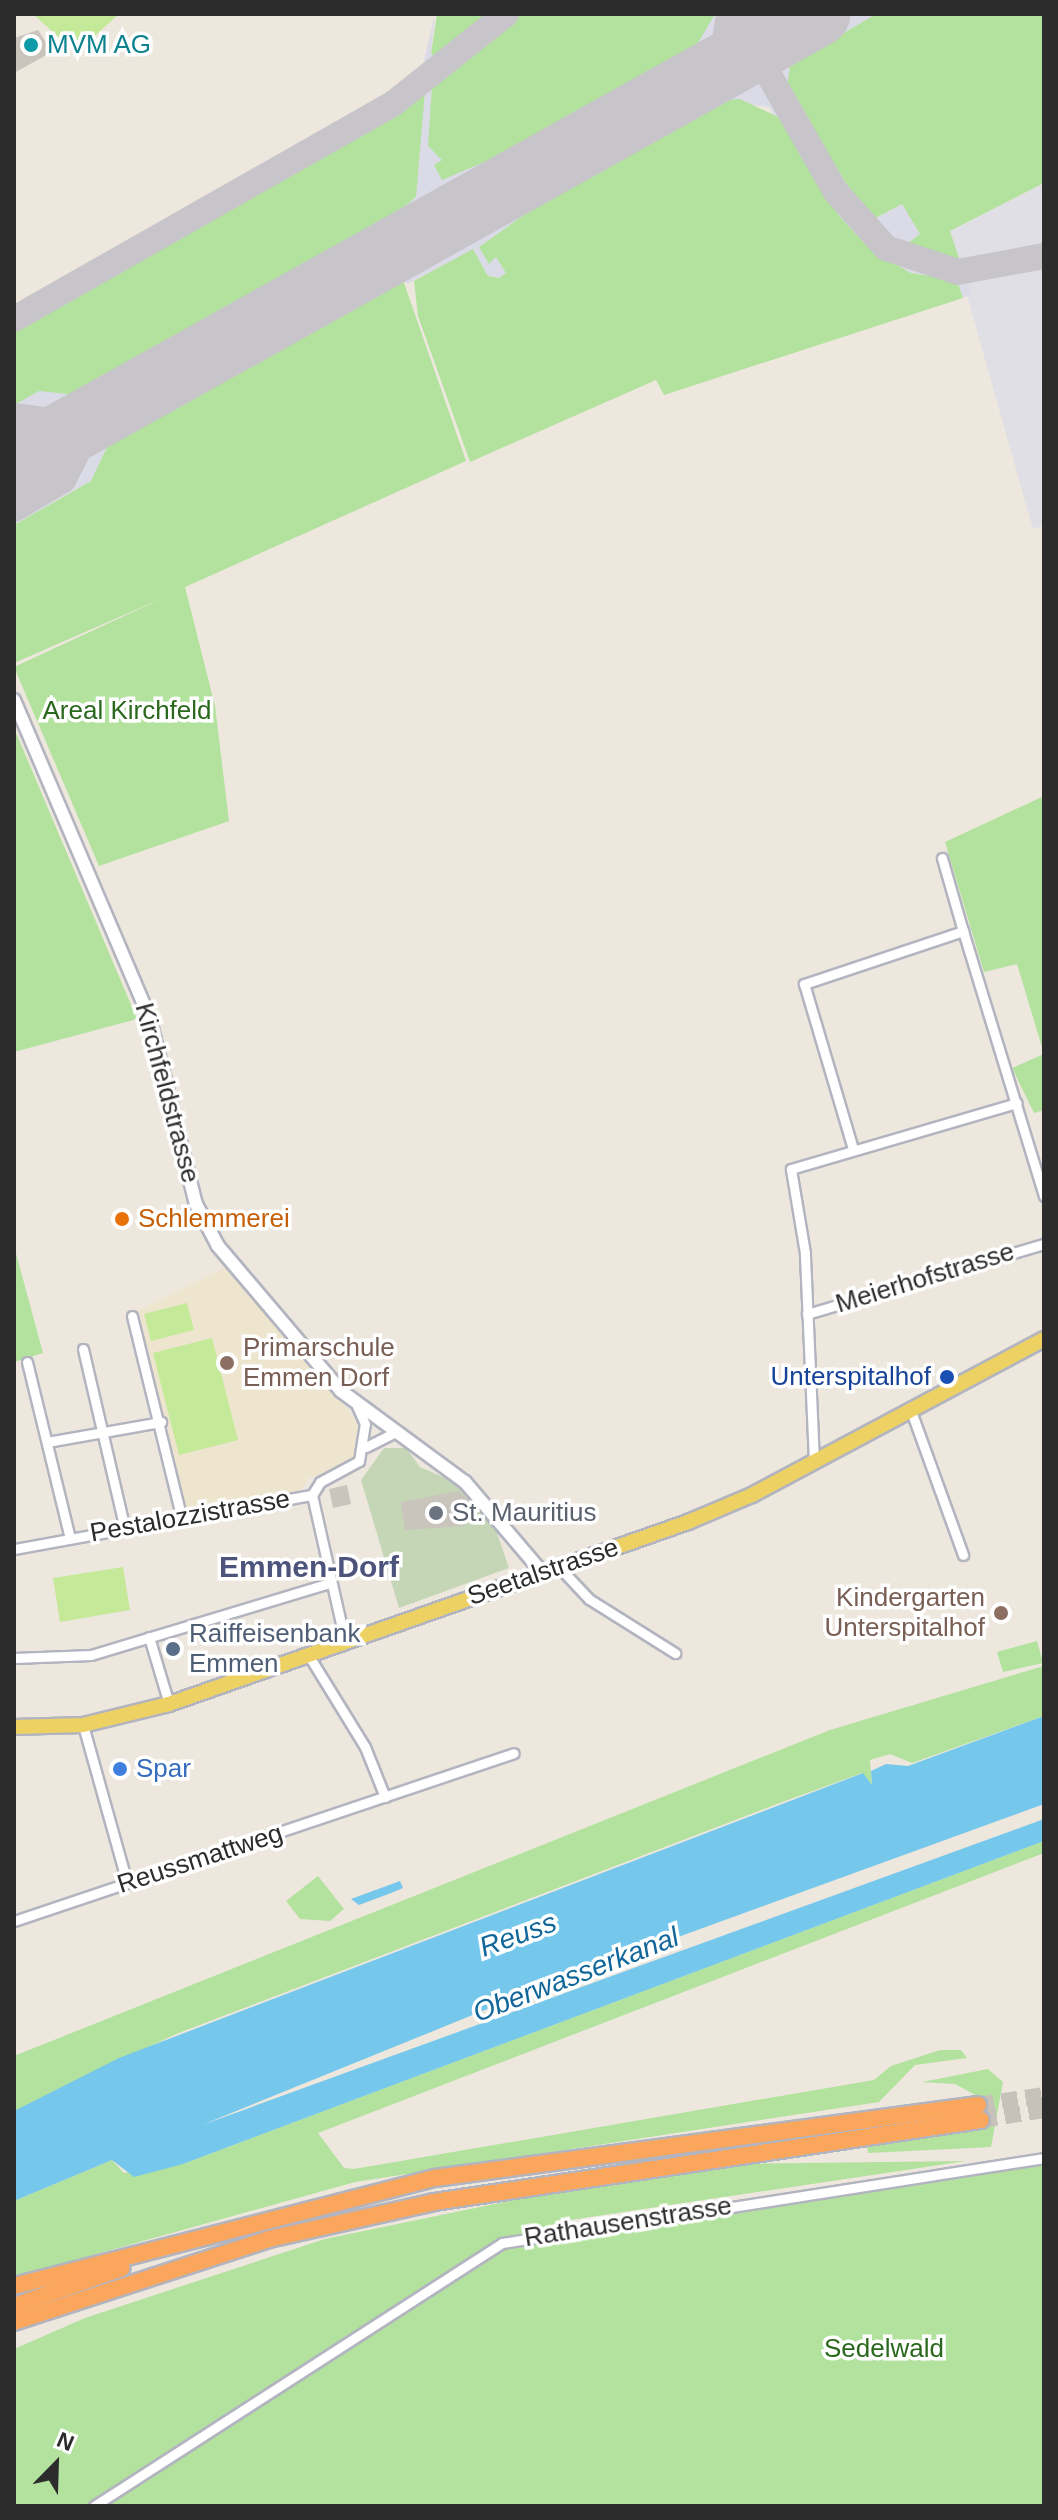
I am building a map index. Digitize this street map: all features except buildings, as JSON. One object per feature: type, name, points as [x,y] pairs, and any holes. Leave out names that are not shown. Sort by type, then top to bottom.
[{"type":"highway","points":[[14,2286],[307,2206],[479,2175],[980,2112],[402,2208],[150,2273],[14,2322]]},
{"type":"highway","points":[[14,2306],[222,2237],[479,2175]]},
{"type":"main road","name":"Seetalstrasse","points":[[14,1727],[83,1725],[169,1704],[722,1508],[1044,1339]]},
{"type":"street","name":"Kirchfeldstrasse","points":[[14,700],[149,1016],[199,1213],[252,1289],[357,1406],[465,1482],[542,1572]]},
{"type":"street","points":[[942,858],[1044,1196]]},
{"type":"street","points":[[853,1149],[804,984],[963,931]]},
{"type":"street","name":"Meierhofstrasse","points":[[814,1462],[805,1253],[787,1179],[791,1169],[1017,1103]]},
{"type":"street","name":"Meierhofstrasse","points":[[807,1314],[1044,1244]]},
{"type":"street","points":[[132,1316],[161,1422],[182,1519]]},
{"type":"street","points":[[83,1349],[125,1529]]},
{"type":"street","points":[[27,1362],[70,1538]]},
{"type":"street","name":"Kirchfeldstrasse","points":[[357,1406],[366,1447]]},
{"type":"street","points":[[911,1411],[963,1555]]},
{"type":"street","points":[[47,1442],[161,1422]]},
{"type":"street","points":[[312,1495],[320,1482],[354,1468],[366,1447],[395,1432]]},
{"type":"street","name":"Pestalozzistrasse","points":[[14,1549],[312,1495],[345,1642]]},
{"type":"street","points":[[559,1567],[589,1599],[675,1653]]},
{"type":"street","points":[[14,1658],[91,1655],[330,1583]]},
{"type":"street","points":[[149,1637],[169,1704]]},
{"type":"street","points":[[309,1656],[365,1747],[385,1797]]},
{"type":"street","points":[[83,1725],[127,1883]]},
{"type":"street","name":"Reussmattweg","points":[[14,1921],[514,1753]]},
{"type":"street","name":"Rathausenstrasse","points":[[94,2506],[517,2237],[1044,2158]]},
{"type":"shaded area","points":[[435,14],[431,53],[458,47],[496,14],[876,14],[790,65],[853,201],[871,221],[902,204],[920,234],[904,245],[960,261],[972,294],[963,298],[957,280],[911,273],[870,249],[839,216],[769,107],[717,101],[545,200],[480,247],[496,256],[506,273],[499,278],[488,276],[473,250],[407,284],[403,280],[108,445],[91,481],[14,525],[14,312],[420,77]]},
{"type":"shaded area","points":[[1044,183],[1044,525],[1033,529],[949,232]]},
{"type":"shaded area","name":"Primarschule Emmen Dorf","points":[[227,1267],[351,1413],[361,1429],[358,1454],[350,1466],[308,1478],[301,1491],[185,1516],[135,1312]]},
{"type":"green space","points":[[33,14],[119,14],[76,53]]},
{"type":"green space","points":[[437,14],[496,14],[438,63],[431,53]]},
{"type":"green space","points":[[517,14],[715,14],[695,48],[517,148],[442,180],[434,165],[442,160],[428,146],[432,86]]},
{"type":"green space","points":[[876,14],[1044,14],[1044,183],[950,231],[960,261],[904,246],[920,234],[902,204],[870,221],[787,89],[790,65]]},
{"type":"green space","points":[[425,91],[416,197],[387,221],[78,395],[39,391],[14,405],[14,329]]},
{"type":"green space","points":[[740,99],[783,119],[839,216],[870,249],[911,273],[957,280],[963,298],[664,395],[656,380],[470,462],[418,316],[414,281],[473,249],[488,276],[499,278],[506,273],[496,257],[489,264],[479,247],[545,200],[717,101]]},
{"type":"green space","name":"Areal Kirchfeld","points":[[403,280],[466,461],[185,587],[215,706],[229,821],[99,866],[14,667],[163,598],[14,663],[14,525],[91,481],[108,445]]},
{"type":"green space","points":[[14,728],[137,1019],[14,1052]]},
{"type":"green space","points":[[1044,796],[1044,1054],[1017,964],[984,972],[945,842]]},
{"type":"green space","points":[[1044,1054],[1044,1110],[1034,1113],[1012,1068]]},
{"type":"green space","points":[[14,1246],[43,1353],[14,1362]]},
{"type":"green space","points":[[187,1303],[194,1330],[151,1341],[144,1314]]},
{"type":"green space","points":[[212,1338],[238,1440],[179,1455],[153,1353]]},
{"type":"green space","points":[[384,1448],[406,1448],[420,1467],[457,1483],[492,1518],[509,1568],[399,1608],[361,1480]]},
{"type":"green space","points":[[123,1567],[130,1610],[60,1622],[53,1578]]},
{"type":"green space","points":[[1037,1641],[1043,1663],[1003,1672],[997,1652]]},
{"type":"green space","points":[[1044,1666],[1044,1716],[912,1763],[890,1754],[870,1760],[872,1785],[862,1773],[777,1804],[176,2034],[14,2111],[14,2056],[830,1730]]},
{"type":"green space","points":[[1044,1841],[1044,1853],[318,2133],[344,2168],[354,2169],[874,2080],[891,2066],[940,2050],[961,2050],[967,2058],[915,2065],[879,2102],[355,2182],[14,2277],[14,2201],[112,2160],[124,2173],[183,2164]]},
{"type":"green space","points":[[318,1876],[344,1909],[330,1921],[300,1919],[286,1901]]},
{"type":"green space","points":[[988,2069],[1003,2082],[991,2147],[868,2153],[867,2146],[981,2130],[981,2098],[955,2084],[922,2082]]},
{"type":"green space","name":"Sedelwald","points":[[966,2161],[570,2220],[571,2233],[1044,2164],[1044,2506],[14,2506],[14,2349],[85,2318],[325,2239],[509,2201],[727,2164]]},
{"type":"water","name":"Reuss","points":[[1044,1716],[1044,1804],[549,1984],[202,2125],[1044,1819],[1044,1841],[183,2164],[134,2177],[112,2160],[14,2201],[14,2111],[119,2058],[863,1773],[872,1785],[871,1771],[886,1764],[908,1766]]},
{"type":"water","points":[[400,1881],[403,1888],[359,1905],[351,1899]]},
{"type":"taxiway","points":[[14,319],[394,103],[506,14]]},
{"type":"taxiway","points":[[701,79],[723,53],[729,14]]},
{"type":"taxiway","points":[[734,14],[836,192],[886,248],[958,272],[1044,256]]},
{"type":"taxiway","points":[[737,23],[755,34],[788,30]]},
{"type":"taxiway","points":[[14,416],[81,425]]},
{"type":"taxiway","points":[[14,509],[63,480],[96,416]]},
{"type":"taxiway","points":[[14,456],[36,451]]},
{"type":"runway","points":[[14,462],[817,14]]},
{"type":"tunnel","points":[[978,2105],[1044,2095]]},
{"type":"tunnel","points":[[981,2120],[1044,2110]]},
{"type":"place","name":"MVM AG","points":[[31,45]]},
{"type":"place","name":"Schlemmerei","points":[[122,1219]]},
{"type":"place","name":"Primarschule Emmen Dorf","points":[[227,1363]]},
{"type":"place","name":"Unterspitalhof","points":[[947,1377]]},
{"type":"place","name":"St. Mauritius","points":[[436,1513]]},
{"type":"place","name":"Kindergarten Unterspitalhof","points":[[1001,1613]]},
{"type":"place","name":"Raiffeisenbank Emmen","points":[[173,1649]]},
{"type":"place","name":"Spar","points":[[120,1769]]},
{"type":"district","name":"Emmen-Dorf","points":[[309,1567]]},
{"type":"water label","name":"Oberwasserkanal","points":[[576,1975]]}]
